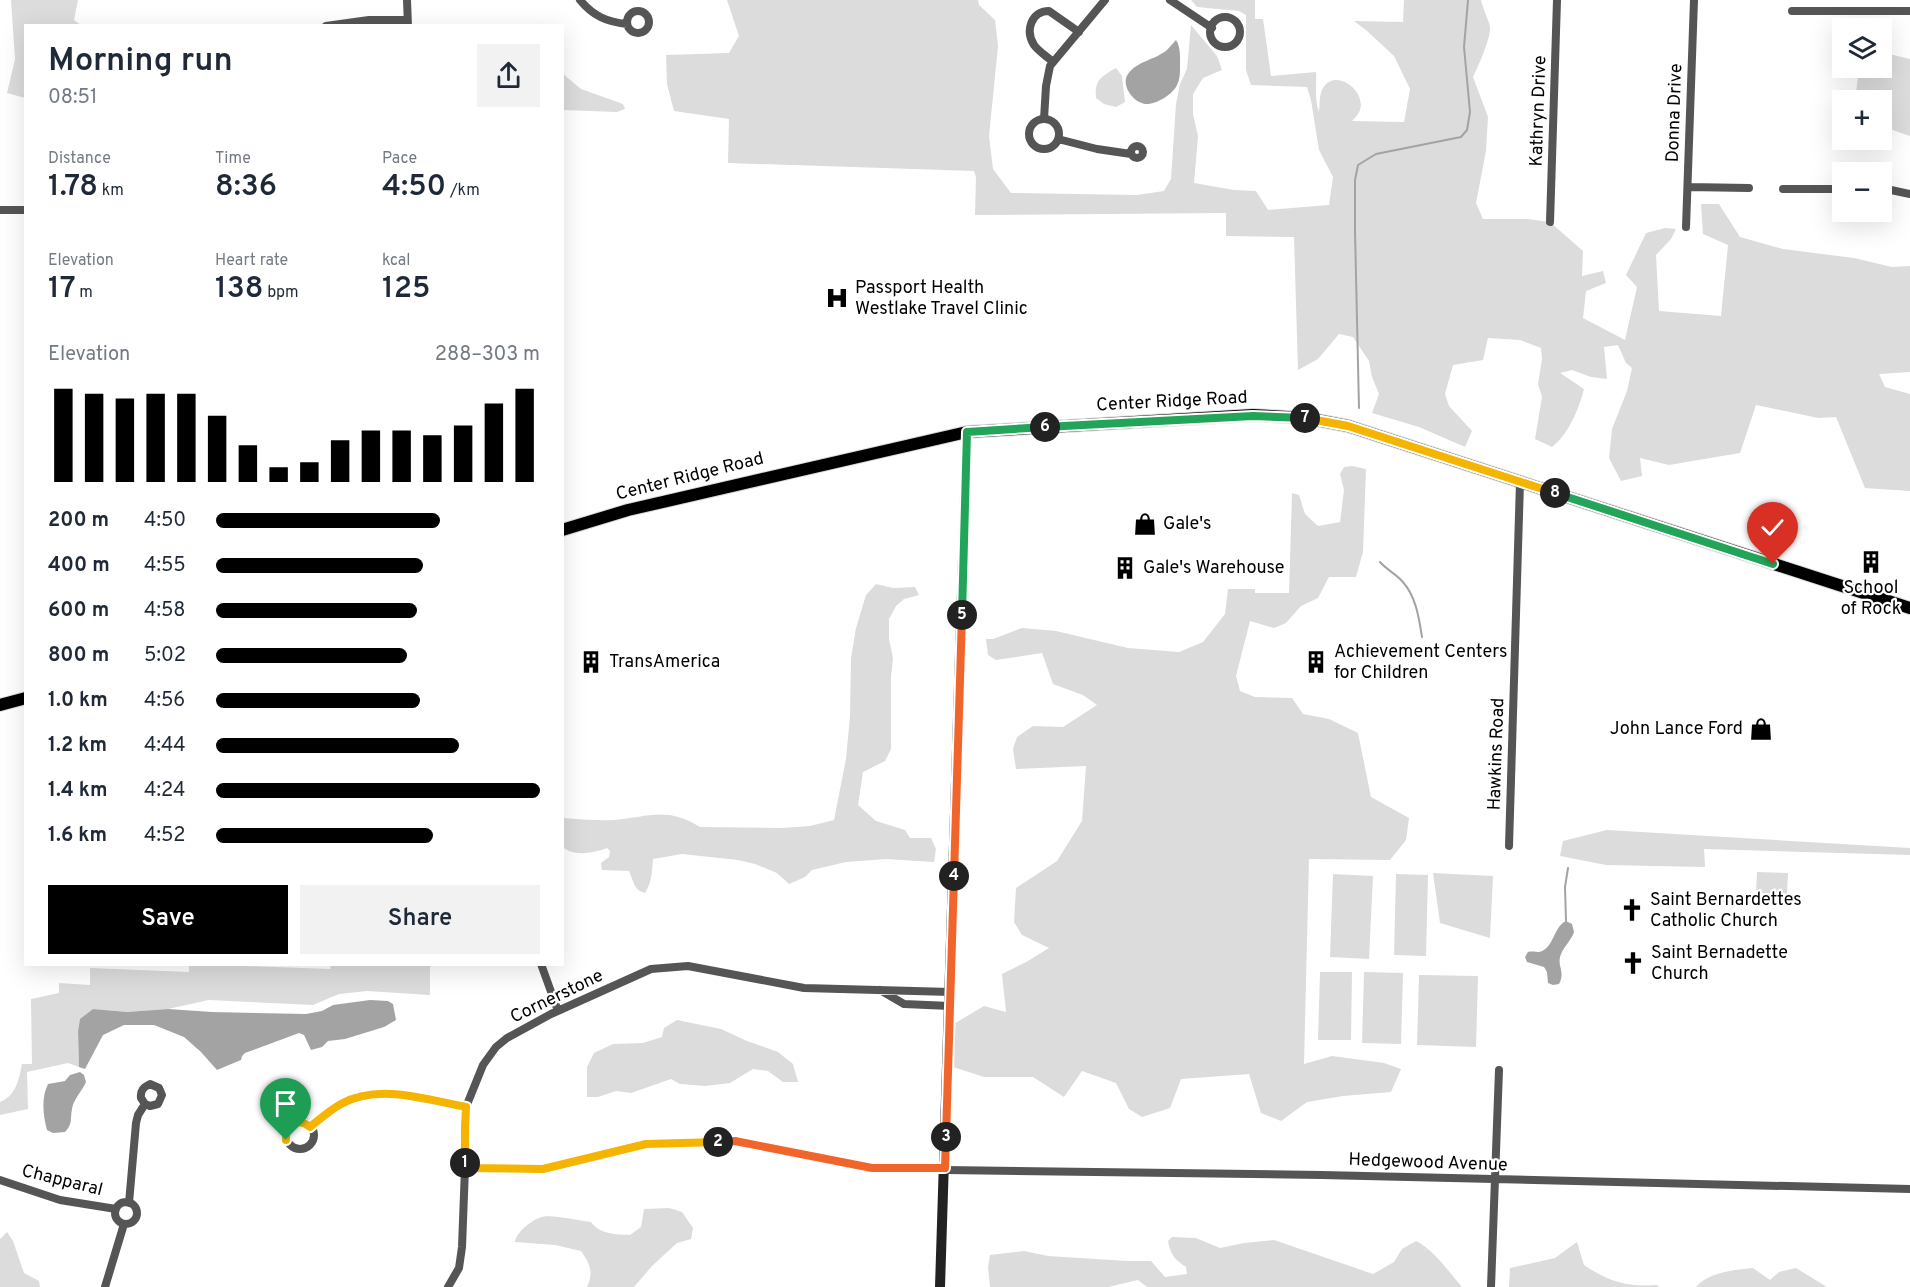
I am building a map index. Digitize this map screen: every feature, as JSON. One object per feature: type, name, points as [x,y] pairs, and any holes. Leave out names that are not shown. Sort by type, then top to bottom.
[{"type":"main road","name":"Center Ridge Road","points":[[564,529],[628,510],[967,432],[1287,416],[1348,426],[1910,608]]},
{"type":"main road","points":[[0,705],[24,699]]},
{"type":"street","points":[[340,24],[369,20],[407,23],[407,0]]},
{"type":"street","points":[[580,0],[604,20],[627,24]]},
{"type":"street","points":[[1044,119],[1050,66],[1105,0]]},
{"type":"street","points":[[1170,0],[1212,28]]},
{"type":"street","name":"Kathryn Drive","points":[[1550,222],[1557,0]]},
{"type":"street","name":"Donna Drive","points":[[1686,227],[1694,0]]},
{"type":"street","points":[[1053,62],[1035,45],[1030,31],[1034,17],[1044,11],[1049,11],[1079,33]]},
{"type":"street","points":[[1792,11],[1910,11]]},
{"type":"street","points":[[1044,119],[1053,122],[1059,130],[1058,140],[1054,145],[1043,149],[1034,145],[1029,138],[1029,131],[1036,121],[1044,119]]},
{"type":"street","points":[[1058,140],[1131,154]]},
{"type":"street","points":[[1688,187],[1749,188]]},
{"type":"street","points":[[1783,189],[1832,189]]},
{"type":"street","points":[[1892,190],[1910,194]]},
{"type":"street","points":[[0,210],[24,210]]},
{"type":"street","points":[[940,1287],[967,432]]},
{"type":"street","name":"Hawkins Road","points":[[1509,846],[1520,482]]},
{"type":"street","points":[[542,966],[558,1011]]},
{"type":"street","name":"Cornerstone","points":[[448,1287],[459,1268],[462,1247],[466,1107],[477,1078],[496,1047],[507,1038],[558,1011],[651,969],[674,966],[688,966],[804,987],[951,992]]},
{"type":"street","name":"Cornerstone","points":[[879,990],[904,1004],[950,1006]]},
{"type":"street","points":[[1491,1287],[1499,1070]]},
{"type":"street","points":[[310,1127],[340,1104],[361,1096],[397,1095],[466,1107]]},
{"type":"street","points":[[129,1203],[136,1123],[145,1104]]},
{"type":"street","name":"Hedgewood Avenue","points":[[465,1168],[543,1169],[646,1144],[735,1141],[872,1168],[1322,1175],[1910,1189]]},
{"type":"street","name":"Chapparal","points":[[0,1180],[60,1200],[116,1209]]},
{"type":"street","points":[[122,1203],[129,1203],[136,1209],[137,1216],[131,1223],[124,1224],[116,1219],[116,1209],[122,1203]]},
{"type":"street","points":[[105,1287],[124,1224]]},
{"type":"shaded area","points":[[11,0],[78,0],[74,20],[80,24],[24,24],[24,98],[7,93],[15,59]]},
{"type":"shaded area","points":[[727,0],[978,0],[979,5],[995,20],[998,46],[989,136],[993,169],[1011,193],[1137,195],[1164,191],[1171,179],[1176,104],[1180,84],[1187,69],[1191,25],[1217,56],[1222,70],[1203,78],[1193,94],[1193,114],[1198,136],[1194,183],[1234,190],[1256,191],[1268,210],[1329,205],[1333,177],[1319,150],[1307,87],[1251,85],[1246,70],[1246,15],[1239,11],[1197,7],[1191,0],[1255,0],[1255,19],[1263,19],[1271,76],[1316,72],[1316,97],[1319,112],[1323,88],[1329,82],[1336,80],[1350,85],[1360,98],[1361,106],[1352,121],[1404,122],[1410,89],[1394,56],[1354,21],[1403,22],[1404,0],[1481,0],[1490,32],[1473,77],[1488,117],[1486,151],[1476,203],[1483,219],[1528,219],[1550,222],[1583,251],[1582,276],[1603,271],[1606,283],[1586,291],[1583,318],[1625,340],[1637,287],[1626,275],[1646,233],[1665,228],[1676,229],[1671,239],[1656,255],[1659,311],[1721,316],[1728,245],[1703,234],[1701,204],[1719,204],[1740,237],[1783,249],[1854,258],[1892,267],[1910,266],[1910,372],[1879,374],[1885,387],[1910,394],[1910,491],[1865,488],[1836,417],[1818,418],[1756,405],[1740,453],[1669,465],[1640,458],[1642,476],[1621,481],[1609,458],[1612,429],[1627,391],[1632,368],[1626,363],[1618,345],[1604,347],[1607,379],[1591,377],[1572,370],[1560,373],[1584,389],[1572,421],[1563,436],[1552,447],[1535,439],[1542,397],[1538,384],[1542,359],[1541,348],[1520,340],[1488,338],[1483,360],[1453,365],[1445,394],[1449,406],[1472,431],[1465,447],[1419,427],[1372,413],[1379,394],[1369,361],[1353,337],[1339,334],[1318,359],[1298,370],[1294,237],[1226,236],[1226,213],[975,215],[976,177],[974,171],[728,163],[729,119],[674,111],[667,84],[666,55],[729,53],[739,36]]},
{"type":"shaded area","points":[[1176,40],[1180,72],[1175,88],[1155,102],[1147,104],[1137,101],[1127,88],[1128,74],[1136,66],[1167,50]]},
{"type":"shaded area","points":[[1892,55],[1910,59],[1910,136],[1892,130],[1892,90],[1856,90],[1858,78],[1892,78]]},
{"type":"shaded area","points":[[1116,68],[1122,76],[1125,102],[1116,107],[1104,104],[1096,98],[1096,87],[1100,79]]},
{"type":"shaded area","points":[[564,75],[581,89],[623,104],[625,109],[617,112],[564,110]]},
{"type":"shaded area","points":[[1344,467],[1366,469],[1363,552],[1356,577],[1329,577],[1318,598],[1301,606],[1286,623],[1274,628],[1250,621],[1236,676],[1240,691],[1255,697],[1292,698],[1303,714],[1329,719],[1358,733],[1371,797],[1409,818],[1406,840],[1390,860],[1309,859],[1304,1064],[1332,1056],[1384,1063],[1401,1069],[1391,1092],[1307,1102],[1281,1121],[1261,1113],[1249,1074],[1181,1079],[1170,1108],[1142,1117],[1129,1109],[1116,1083],[1082,1071],[1064,1097],[1033,1077],[984,1077],[950,1066],[952,1025],[984,1006],[1006,1012],[1002,974],[1049,948],[1022,935],[1014,922],[1016,888],[1057,861],[1082,821],[1086,766],[1016,769],[1013,749],[1017,737],[1033,726],[1063,727],[1097,705],[1083,695],[1053,684],[1042,653],[996,660],[988,655],[986,639],[993,639],[1022,628],[1056,631],[1128,648],[1179,652],[1203,642],[1225,614],[1228,589],[1255,589],[1255,593],[1289,593],[1292,493],[1299,495],[1305,514],[1318,526],[1340,522],[1344,490],[1340,474]]},
{"type":"shaded area","points":[[876,584],[893,588],[915,587],[919,595],[904,599],[896,606],[889,619],[889,639],[893,658],[891,749],[885,761],[863,772],[858,805],[876,821],[905,830],[910,838],[931,838],[936,849],[934,862],[886,859],[846,862],[812,870],[805,877],[789,884],[777,873],[755,864],[682,854],[653,859],[650,881],[645,893],[636,887],[629,871],[602,870],[601,863],[609,857],[610,851],[607,848],[590,853],[578,853],[564,848],[564,818],[608,820],[657,814],[677,817],[700,827],[782,828],[810,826],[834,820],[846,759],[850,716],[851,658],[856,628],[866,595]]},
{"type":"shaded area","points":[[1607,830],[1910,848],[1910,855],[1704,849],[1705,867],[1606,865],[1560,856],[1563,841]]},
{"type":"shaded area","points":[[1757,872],[1788,873],[1787,894],[1756,893]]},
{"type":"shaded area","points":[[1433,873],[1493,876],[1490,938],[1440,923]]},
{"type":"shaded area","points":[[1333,874],[1373,876],[1369,959],[1330,957]]},
{"type":"shaded area","points":[[1396,874],[1428,875],[1426,956],[1394,955]]},
{"type":"shaded area","points":[[1566,921],[1572,924],[1574,932],[1560,958],[1561,979],[1559,984],[1553,985],[1548,983],[1544,967],[1527,962],[1525,957],[1528,952],[1539,952],[1548,947],[1558,928]]},
{"type":"shaded area","points":[[189,966],[330,969],[331,966],[430,966],[430,995],[367,991],[339,994],[313,1005],[209,1000],[168,1009],[127,1012],[93,1009],[80,1020],[79,1067],[68,1063],[27,1072],[28,1109],[0,1115],[0,1102],[10,1096],[13,1091],[22,1064],[32,1064],[31,999],[59,993],[59,983],[90,985],[90,968],[189,972]]},
{"type":"shaded area","points":[[1320,972],[1352,972],[1351,1040],[1318,1040]]},
{"type":"shaded area","points":[[1364,972],[1403,973],[1401,1044],[1362,1043]]},
{"type":"shaded area","points":[[1419,975],[1478,976],[1476,1047],[1417,1045]]},
{"type":"shaded area","points":[[370,1000],[388,1001],[393,1004],[396,1020],[384,1027],[345,1039],[328,1041],[322,1047],[311,1050],[304,1035],[299,1033],[245,1053],[241,1060],[217,1070],[184,1037],[154,1025],[124,1025],[103,1035],[85,1069],[79,1067],[80,1019],[93,1009],[127,1012],[168,1009],[306,1014],[322,1011],[333,1005]]},
{"type":"shaded area","points":[[677,1020],[721,1029],[778,1052],[793,1064],[798,1082],[783,1082],[768,1071],[753,1069],[730,1083],[705,1086],[680,1084],[671,1079],[631,1093],[616,1091],[598,1097],[587,1097],[587,1067],[594,1053],[613,1044],[643,1043],[662,1037],[664,1028]]},
{"type":"shaded area","points":[[80,1072],[84,1075],[86,1082],[73,1106],[69,1126],[65,1132],[53,1133],[47,1130],[43,1107],[48,1084],[65,1081],[70,1075]]},
{"type":"shaded area","points":[[669,1208],[682,1212],[693,1228],[691,1239],[677,1243],[652,1266],[634,1287],[587,1287],[590,1268],[581,1251],[555,1245],[515,1242],[518,1234],[526,1226],[546,1216],[591,1222],[604,1232],[630,1235],[641,1227],[644,1209]]},
{"type":"shaded area","points":[[7,1232],[13,1241],[24,1273],[39,1281],[40,1287],[0,1287],[0,1239]]},
{"type":"shaded area","points":[[1172,1237],[1196,1238],[1220,1248],[1274,1240],[1373,1274],[1394,1262],[1402,1249],[1416,1241],[1435,1256],[1462,1287],[1147,1287],[1138,1280],[1108,1287],[990,1287],[988,1267],[990,1255],[1024,1251],[1048,1256],[1151,1261],[1165,1277],[1187,1274],[1186,1267],[1170,1250],[1168,1241]]},
{"type":"shaded area","points":[[1577,1242],[1584,1265],[1602,1276],[1627,1284],[1657,1285],[1659,1287],[1509,1287],[1510,1268],[1555,1258]]},
{"type":"shaded area","points":[[1753,1268],[1770,1280],[1779,1272],[1796,1268],[1827,1287],[1696,1287],[1715,1275]]},
{"type":"waterway","points":[[1359,408],[1355,231],[1355,180],[1358,165],[1376,154],[1461,137],[1467,130],[1470,112],[1464,47],[1468,0]]},
{"type":"waterway","points":[[1380,562],[1400,579],[1411,593],[1422,637]]},
{"type":"waterway","points":[[1566,921],[1565,887],[1568,868]]},
{"type":"place","name":"Passport Health Westlake Travel Clinic","points":[[837,298]]},
{"type":"place","name":"Gale's","points":[[1145,524]]},
{"type":"place","name":"School of Rock","points":[[1871,562]]},
{"type":"place","name":"Gale's Warehouse","points":[[1125,568]]},
{"type":"place","name":"TransAmerica","points":[[591,662]]},
{"type":"place","name":"Achievement Centers for Children","points":[[1316,662]]},
{"type":"place","name":"John Lance Ford","points":[[1761,729]]},
{"type":"place","name":"Saint Bernardettes Catholic Church","points":[[1632,910]]},
{"type":"place","name":"Saint Bernadette Church","points":[[1633,963]]},
{"type":"route","points":[[286,1140],[286,1131],[294,1122],[301,1121],[310,1127],[340,1104],[361,1096],[378,1094],[466,1107],[465,1168],[543,1169],[646,1144],[735,1141],[872,1168],[945,1168],[967,432],[1253,416],[1306,418],[1348,426],[1773,564]]}]
